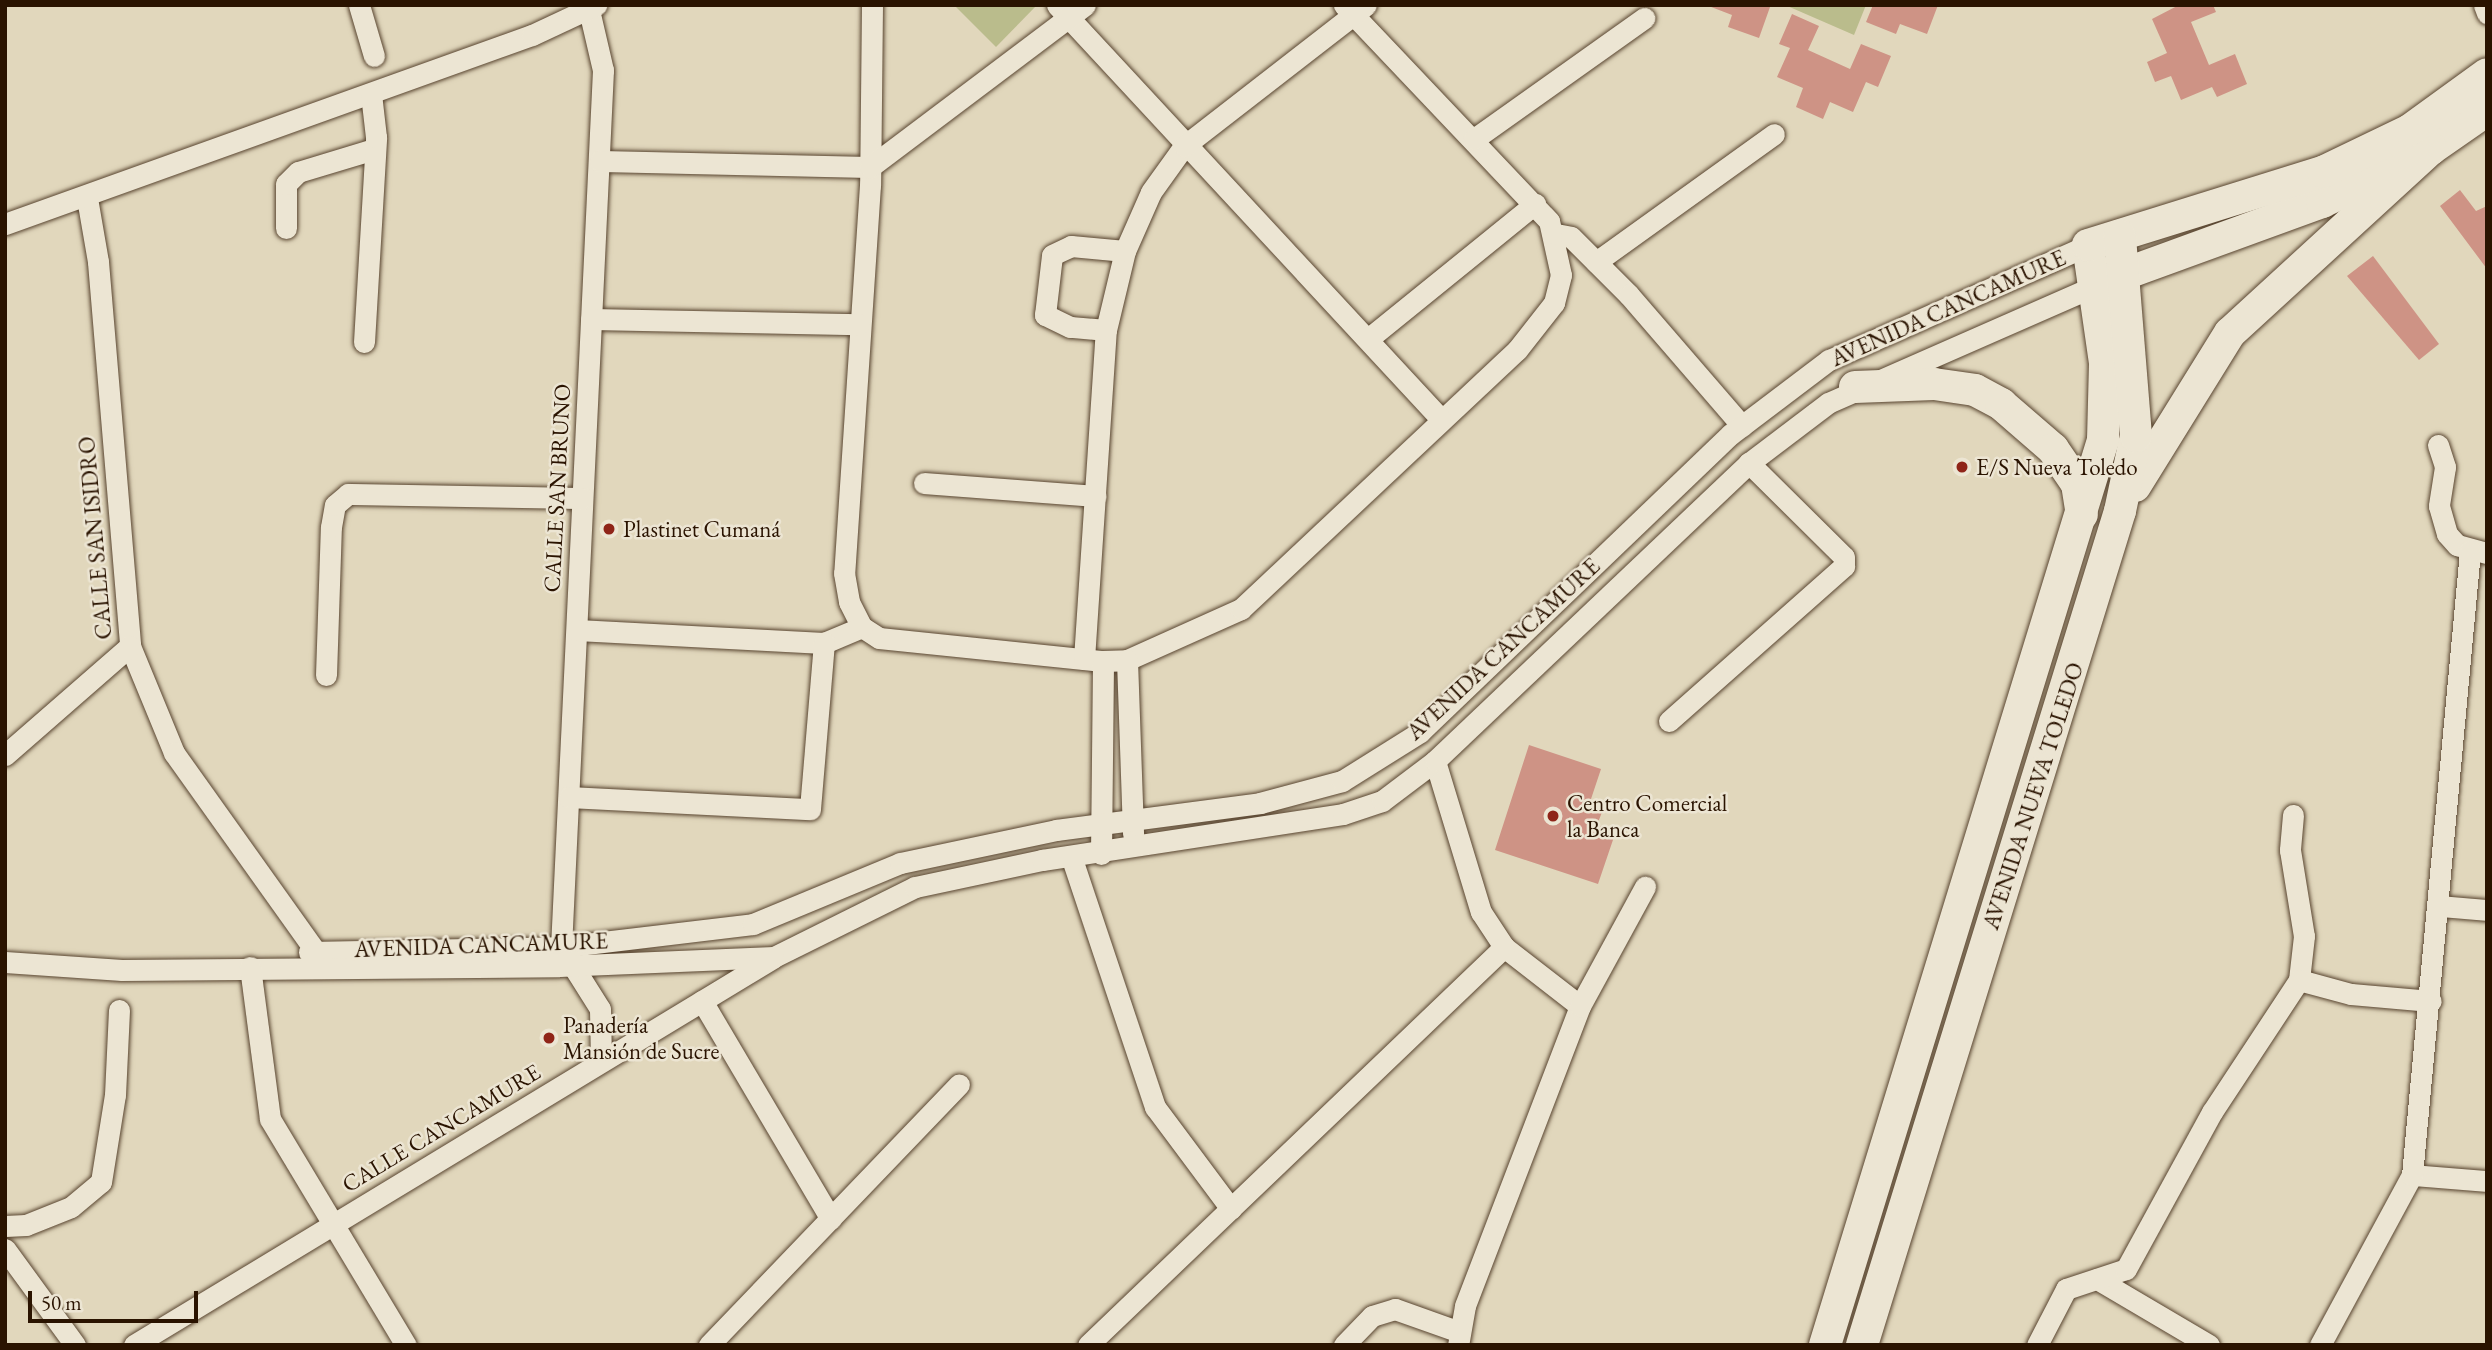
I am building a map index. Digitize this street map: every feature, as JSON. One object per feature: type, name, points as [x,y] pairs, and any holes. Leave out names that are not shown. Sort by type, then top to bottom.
[{"type":"main road","name":"AVENIDA CANCAMURE","points":[[2088,245],[2323,172],[2410,130],[2487,74]]},
{"type":"main road","name":"AVENIDA CANCAMURE","points":[[2111,278],[2322,202],[2431,149],[2487,110]]},
{"type":"main road","points":[[2120,511],[2230,333],[2431,149]]},
{"type":"main road","name":"AVENIDA NUEVA TOLEDO","points":[[1825,1345],[2082,521],[2103,440],[2111,278],[2120,236]]},
{"type":"main road","name":"AVENIDA NUEVA TOLEDO","points":[[1863,1345],[2120,511],[2136,436],[2111,278],[2088,245]]},
{"type":"main road","points":[[1855,387],[1934,384],[1975,390],[2001,404],[2053,449],[2077,484],[2082,521]]},
{"type":"street","points":[[359,5],[374,56]]},
{"type":"street","points":[[872,5],[870,167],[844,573],[862,627],[879,638],[1093,660],[1127,660],[1241,609],[1440,418],[1517,350],[1554,303],[1561,275],[1556,234],[1535,204],[1354,8],[1184,146],[1151,192],[1125,251],[1106,330],[1096,496],[1093,660],[1101,765],[1097,823],[1101,854]]},
{"type":"street","points":[[2484,5],[2487,13]]},
{"type":"street","points":[[5,224],[87,198],[371,94],[592,8]]},
{"type":"street","name":"CALLE SAN BRUNO","points":[[561,947],[600,161],[603,70],[592,8]]},
{"type":"street","points":[[600,161],[870,167],[1070,9],[1184,146],[1440,418]]},
{"type":"street","points":[[1475,139],[1644,19]]},
{"type":"street","points":[[364,342],[374,149],[371,94]]},
{"type":"street","points":[[1596,262],[1774,134]]},
{"type":"street","points":[[286,228],[286,184],[298,172],[374,149]]},
{"type":"street","name":"CALLE SAN ISIDRO","points":[[87,198],[99,262],[130,646],[174,753],[320,957]]},
{"type":"street","points":[[1368,339],[1535,204]]},
{"type":"street","points":[[58,208],[80,227],[99,262]]},
{"type":"street","points":[[1556,234],[1571,237],[1596,262],[1742,426]]},
{"type":"street","name":"AVENIDA CANCAMURE","points":[[5,962],[122,970],[250,967],[320,957],[561,947],[753,924],[901,863],[1097,823],[1260,803],[1342,781],[1420,732],[1742,426],[1829,360],[2088,245]]},
{"type":"street","points":[[1106,330],[1070,327],[1045,315],[1049,264],[1052,255],[1071,246],[1125,251]]},
{"type":"street","name":"AVENIDA CANCAMURE","points":[[320,957],[573,966],[774,957],[915,887],[1343,814],[1382,801],[1435,761],[1749,463],[1855,387],[2111,278]]},
{"type":"street","points":[[591,319],[859,324]]},
{"type":"street","points":[[2320,1345],[2412,1175],[2478,552],[2452,541],[2442,522],[2445,467],[2438,445]]},
{"type":"street","points":[[1669,721],[1844,566],[1844,557],[1749,463]]},
{"type":"street","points":[[924,483],[1096,496]]},
{"type":"street","points":[[326,674],[331,527],[335,505],[348,494],[582,498]]},
{"type":"street","points":[[577,630],[824,643],[862,627]]},
{"type":"street","points":[[569,797],[810,809],[824,643]]},
{"type":"street","points":[[5,755],[130,646]]},
{"type":"street","points":[[1127,660],[1132,764],[1131,820],[1135,850]]},
{"type":"street","points":[[1435,761],[1481,912],[1504,947],[1580,1006]]},
{"type":"street","points":[[1101,765],[1132,764]]},
{"type":"street","points":[[2037,1345],[2066,1289],[2126,1269],[2212,1112],[2299,980],[2304,936],[2290,850],[2293,815]]},
{"type":"street","points":[[1072,859],[1155,1107],[1231,1209]]},
{"type":"street","points":[[1344,1345],[1372,1316],[1395,1309],[1459,1338],[1580,1006],[1645,887]]},
{"type":"street","points":[[2440,906],[2487,910]]},
{"type":"street","points":[[561,947],[600,1009],[601,1061]]},
{"type":"street","points":[[1088,1345],[1504,947]]},
{"type":"street","name":"CALLE CANCAMURE","points":[[134,1345],[774,957]]},
{"type":"street","points":[[250,967],[270,1119],[406,1345]]},
{"type":"street","points":[[2299,980],[2351,994],[2431,1001]]},
{"type":"street","points":[[702,1001],[831,1219]]},
{"type":"street","points":[[5,1226],[26,1226],[71,1207],[102,1182],[113,1118],[119,1010]]},
{"type":"street","points":[[709,1345],[959,1084]]},
{"type":"street","points":[[2412,1175],[2487,1181]]},
{"type":"street","points":[[5,1249],[75,1345]]},
{"type":"street","points":[[2097,1279],[2209,1345]]},
{"type":"green space","points":[[954,5],[1037,5],[996,47]]},
{"type":"green space","points":[[1785,5],[1866,5],[1854,35]]},
{"type":"building","points":[[1706,5],[1770,7],[1759,38],[1728,27],[1732,15]]},
{"type":"building","points":[[1873,5],[1938,5],[1927,34],[1900,24],[1896,34],[1866,22]]},
{"type":"building","points":[[2179,5],[2213,5],[2216,12],[2191,22],[2209,65],[2235,54],[2247,84],[2217,97],[2212,87],[2181,100],[2171,76],[2155,82],[2147,62],[2167,53],[2152,19]]},
{"type":"building","points":[[1792,14],[1819,26],[1808,50],[1850,69],[1861,44],[1891,56],[1878,87],[1866,82],[1853,112],[1830,102],[1823,119],[1796,107],[1803,88],[1777,77],[1790,48],[1779,44]]},
{"type":"building","points":[[2460,190],[2476,211],[2487,206],[2487,269],[2440,206]]},
{"type":"building","points":[[2373,256],[2439,344],[2419,360],[2347,276]]},
{"type":"building","name":"Centro Comercial la Banca","points":[[1529,745],[1601,769],[1590,802],[1604,807],[1597,825],[1616,831],[1598,884],[1495,850]]},
{"type":"place","name":"E/S Nueva Toledo","points":[[1962,467]]},
{"type":"place","name":"Plastinet Cumaná","points":[[609,529]]},
{"type":"place","name":"Centro Comercial la Banca","points":[[1553,816]]},
{"type":"place","name":"Panadería Mansión de Sucre","points":[[549,1038]]}]
